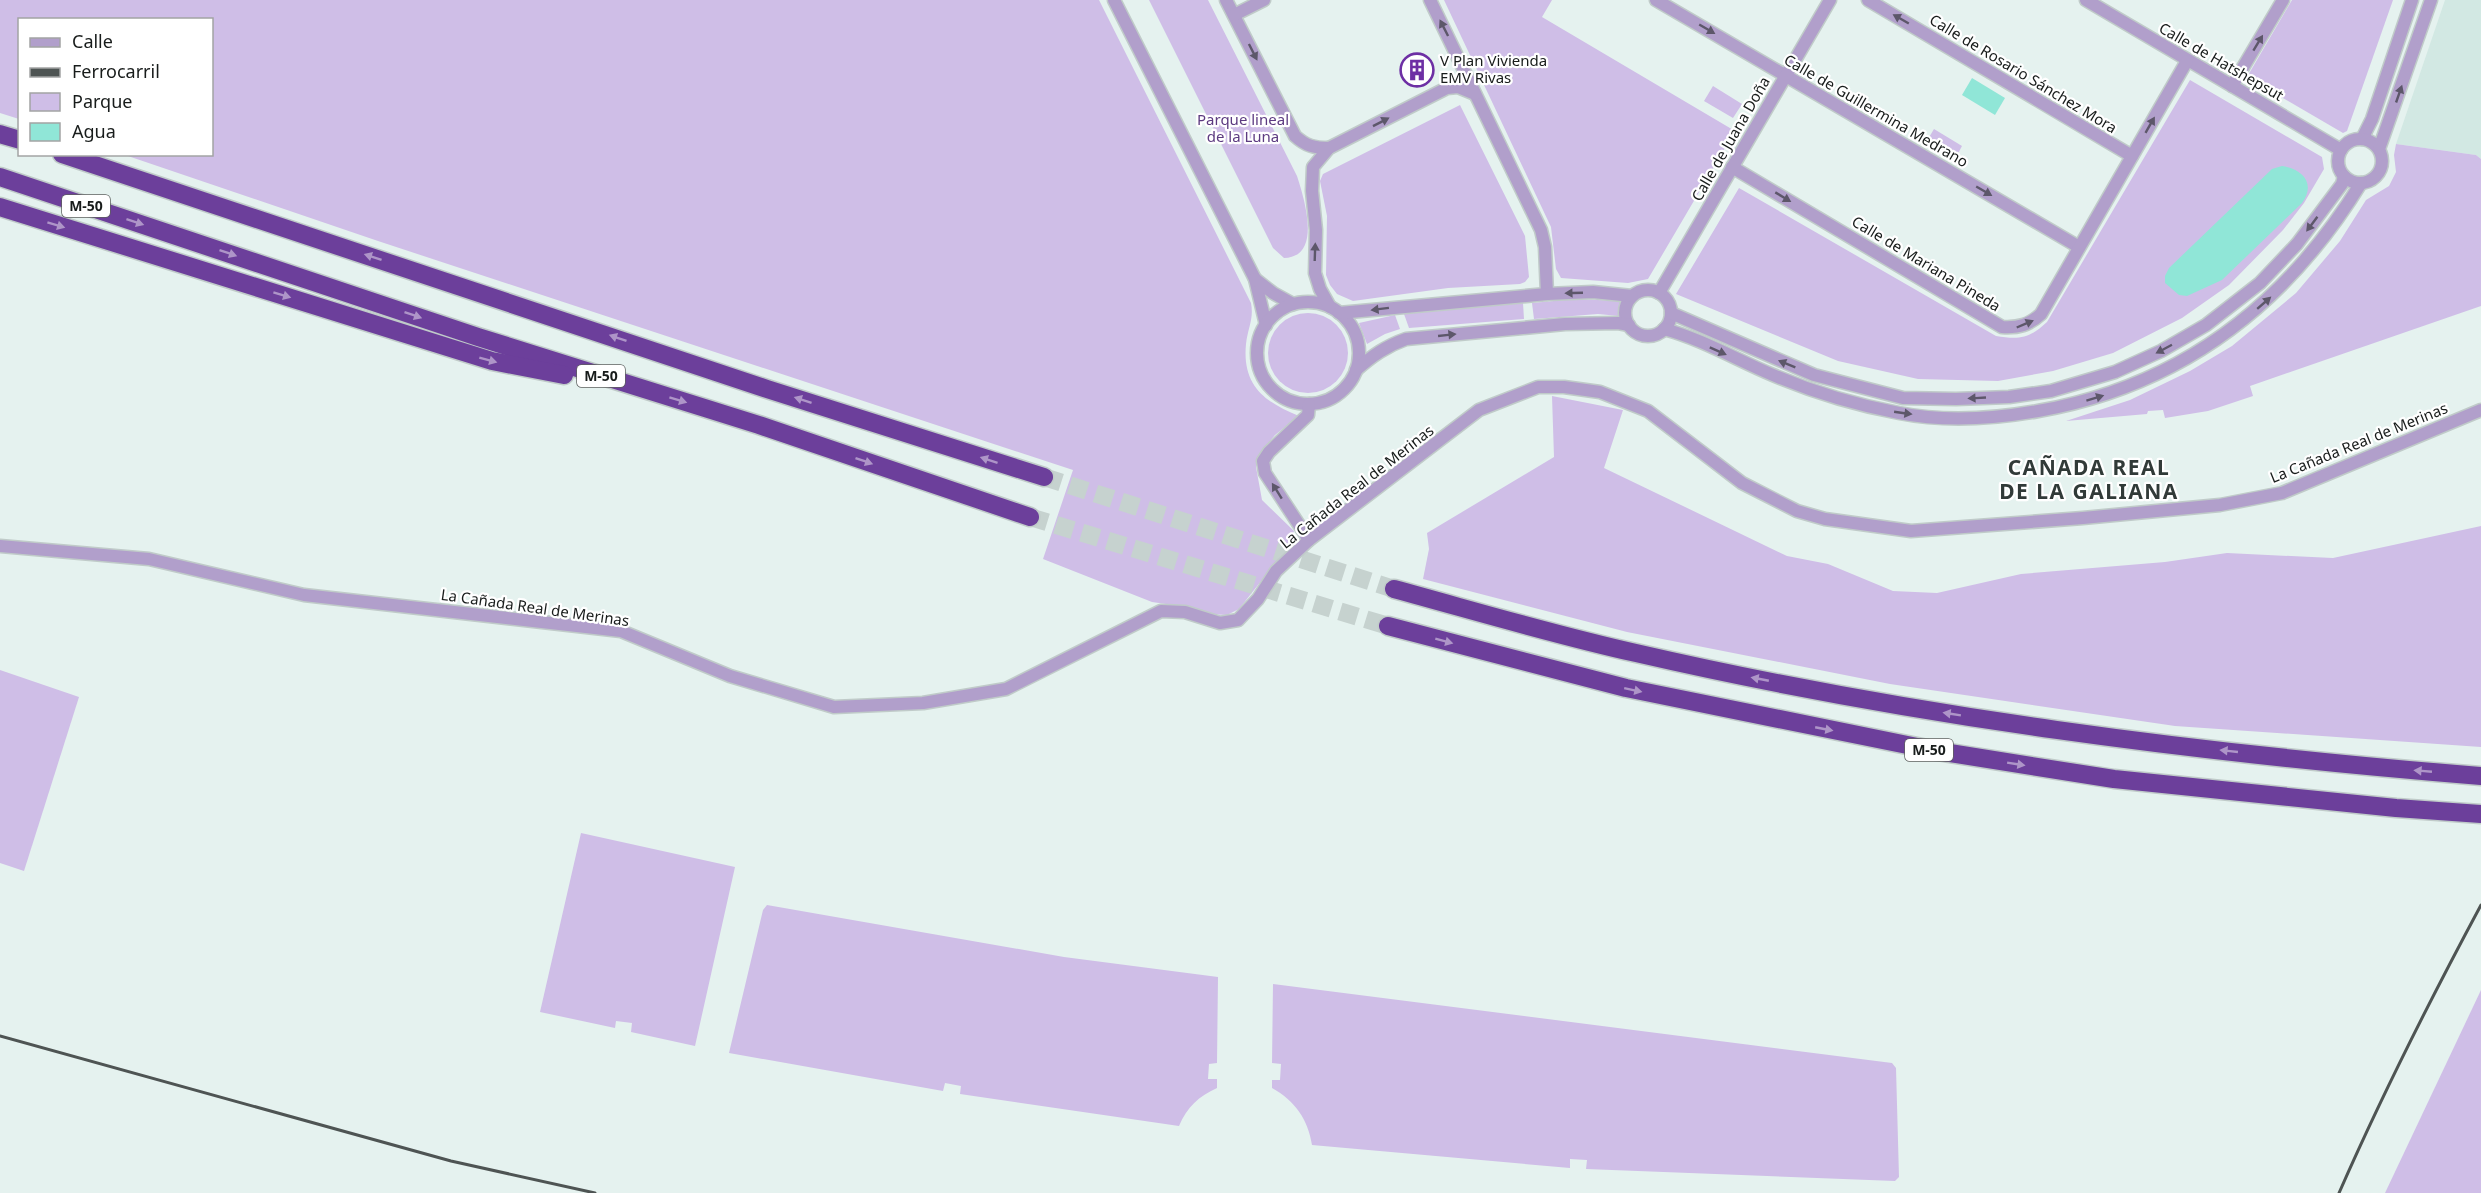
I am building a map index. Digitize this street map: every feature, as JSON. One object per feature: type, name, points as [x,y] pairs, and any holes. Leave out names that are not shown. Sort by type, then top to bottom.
[{"type":"highway","points":[[0,134],[18,139]]},
{"type":"highway","points":[[68,156],[767,388],[1044,477]]},
{"type":"highway","name":"M-50","points":[[0,177],[466,333],[759,425],[1030,517]]},
{"type":"highway","points":[[0,207],[492,361],[648,390]]},
{"type":"highway","points":[[1394,589],[1634,653],[1764,680],[1944,713],[2122,740],[2481,776]]},
{"type":"highway","name":"M-50","points":[[1388,626],[1626,688],[1937,751],[2114,779],[2396,808],[2481,814]]},
{"type":"street","points":[[1114,0],[1255,279],[1266,325]]},
{"type":"street","points":[[1226,0],[1295,136],[1303,144],[1314,148],[1329,148]]},
{"type":"street","points":[[1234,15],[1264,0]]},
{"type":"street","points":[[1430,0],[1541,230],[1545,247],[1547,294]]},
{"type":"street","name":"Calle de Guillermina Medrano","points":[[1656,0],[2079,247]]},
{"type":"street","name":"Calle de Juana Doña","points":[[1659,293],[1830,0]]},
{"type":"street","name":"Calle de Rosario Sánchez Mora","points":[[1868,0],[2132,156]]},
{"type":"street","name":"Calle de Hatshepsut","points":[[2086,0],[2341,150]]},
{"type":"street","points":[[2232,86],[2283,0]]},
{"type":"street","points":[[2362,139],[2372,119],[2412,0]]},
{"type":"street","points":[[2379,149],[2431,0]]},
{"type":"street","name":"Calle de Mariana Pineda","points":[[1732,167],[2002,327],[2016,328],[2032,322],[2041,314],[2187,61]]},
{"type":"street","points":[[1461,63],[1455,80],[1447,88],[1329,148],[1313,167],[1311,175],[1316,230],[1314,273],[1320,289],[1335,310],[1347,320],[1357,339],[1359,350],[1356,370],[1349,384],[1338,395],[1324,402],[1298,403],[1277,394],[1263,376],[1257,354],[1258,342],[1266,325],[1279,311],[1293,304],[1307,302],[1335,310],[1547,294],[1593,292],[1632,296],[1645,290],[1659,293],[1667,301],[1671,313],[1664,329],[1653,335],[1645,335],[1638,333],[1629,325],[1625,312],[1632,296]]},
{"type":"street","points":[[1447,88],[1458,87],[1474,94]]},
{"type":"street","points":[[2362,139],[2379,149],[2382,162],[2378,174],[2368,182],[2355,183],[2344,176],[2338,163],[2341,150],[2352,141],[2362,139]]},
{"type":"street","points":[[1671,313],[1814,375],[1903,398],[2009,397],[2051,391],[2115,372],[2161,351],[2205,325],[2260,283],[2297,244],[2342,184],[2344,176]]},
{"type":"street","points":[[1664,329],[1809,389],[1900,413],[1957,418],[2013,416],[2055,408],[2122,390],[2171,368],[2244,320],[2311,256],[2361,183]]},
{"type":"street","points":[[1255,279],[1273,294],[1293,304]]},
{"type":"street","points":[[1356,370],[1388,346],[1406,339],[1565,324],[1618,323],[1629,325]]},
{"type":"street","name":"La Cañada Real de Merinas","points":[[0,546],[149,559],[304,595],[621,631],[729,676],[834,707],[922,703],[1006,689],[1161,611],[1185,612],[1220,623],[1238,620],[1258,599],[1276,571],[1309,540],[1479,410],[1538,387],[1564,387],[1600,392],[1647,411],[1742,483],[1797,511],[1825,519],[1911,531],[2220,505],[2282,493],[2481,410]]},
{"type":"street","points":[[1309,404],[1308,416],[1269,452],[1263,461],[1265,472],[1309,540]]},
{"type":"shaded area","points":[[2445,0],[2481,0],[2481,159],[2476,155],[2396,144]]},
{"type":"green space","points":[[0,0],[1099,0],[1251,303],[1252,314],[1246,344],[1246,358],[1252,381],[1258,390],[1275,405],[1299,416],[1275,435],[1259,455],[1256,467],[1262,500],[1294,531],[1288,547],[1239,609],[1227,615],[1208,614],[1193,608],[1152,602],[1043,559],[1073,470],[378,241],[128,156],[213,156],[213,18],[18,18],[18,119],[0,113]]},
{"type":"green space","name":"Parque lineal de la Luna","points":[[1149,0],[1208,0],[1297,176],[1308,225],[1303,248],[1296,255],[1284,258],[1273,248]]},
{"type":"green space","points":[[1444,0],[1552,0],[1542,17],[1735,131],[1648,279],[1628,283],[1561,278],[1556,269],[1551,227]]},
{"type":"green space","points":[[2292,0],[2393,0],[2347,131],[2343,133],[2247,77]]},
{"type":"green space","points":[[2190,80],[2322,157],[2324,169],[2304,203],[2283,230],[2229,285],[2182,318],[2113,353],[2053,371],[1998,381],[1918,379],[1838,361],[1676,294],[1739,188],[1996,336],[2018,338],[2030,335],[2047,322]]},
{"type":"green space","points":[[1713,86],[1742,104],[1733,118],[1704,101]]},
{"type":"green space","points":[[1460,105],[1525,236],[1529,277],[1520,284],[1448,288],[1353,301],[1337,294],[1326,275],[1327,216],[1320,181],[1323,174]]},
{"type":"green space","points":[[1934,129],[1962,146],[1954,161],[1925,144]]},
{"type":"green space","points":[[2396,144],[2476,155],[2481,159],[2481,306],[2250,386],[2253,396],[2208,411],[2165,418],[2163,410],[2148,411],[2147,414],[2066,421],[2130,400],[2190,371],[2232,346],[2296,293],[2340,241],[2366,200],[2389,186],[2396,172],[2394,155]]},
{"type":"green space","points":[[1575,299],[1621,301],[1619,316],[1598,314],[1534,319],[1532,303]]},
{"type":"green space","points":[[1523,303],[1524,319],[1409,328],[1404,314]]},
{"type":"green space","points":[[1308,313],[1323,316],[1336,325],[1345,338],[1348,353],[1345,368],[1336,381],[1323,390],[1308,393],[1293,390],[1280,381],[1271,368],[1268,353],[1271,338],[1280,325],[1293,316]]},
{"type":"green space","points":[[1395,315],[1400,329],[1367,344],[1359,323]]},
{"type":"green space","points":[[1552,396],[1623,410],[1604,468],[1787,556],[1828,564],[1893,591],[1937,593],[2021,574],[2165,562],[2227,553],[2333,558],[2481,526],[2481,747],[2175,726],[1890,684],[1627,632],[1423,579],[1429,549],[1427,533],[1554,457]]},
{"type":"green space","points":[[0,670],[79,697],[24,871],[0,863]]},
{"type":"green space","points":[[581,833],[735,867],[695,1046],[631,1032],[632,1023],[616,1021],[615,1028],[540,1012]]},
{"type":"green space","points":[[767,905],[1064,957],[1218,977],[1217,1063],[1209,1064],[1208,1079],[1217,1079],[1217,1088],[1194,1103],[1179,1126],[960,1094],[961,1086],[945,1083],[943,1091],[729,1053],[763,910]]},
{"type":"green space","points":[[1273,984],[1892,1063],[1896,1068],[1899,1177],[1895,1181],[1586,1169],[1587,1160],[1570,1159],[1570,1168],[1312,1145],[1304,1119],[1294,1105],[1272,1088],[1272,1080],[1280,1080],[1281,1064],[1272,1063]]},
{"type":"green space","points":[[2481,990],[2481,1193],[2385,1193]]},
{"type":"water","points":[[1972,78],[2005,98],[1995,115],[1962,95]]},
{"type":"water","points":[[2282,166],[2296,170],[2305,179],[2308,190],[2302,203],[2222,280],[2187,296],[2179,295],[2165,283],[2165,276],[2169,268],[2272,169]]},
{"type":"tunnel","points":[[1044,477],[1394,589]]},
{"type":"tunnel","points":[[1030,517],[1388,626]]},
{"type":"railway","points":[[2339,1193],[2407,1048],[2481,905]]},
{"type":"railway","points":[[0,1036],[451,1161],[595,1193]]},
{"type":"place","name":"V Plan Vivienda EMV Rivas","points":[[1417,70]]},
{"type":"district","name":"CAÑADA REAL DE LA GALIANA","points":[[2089,480]]}]
